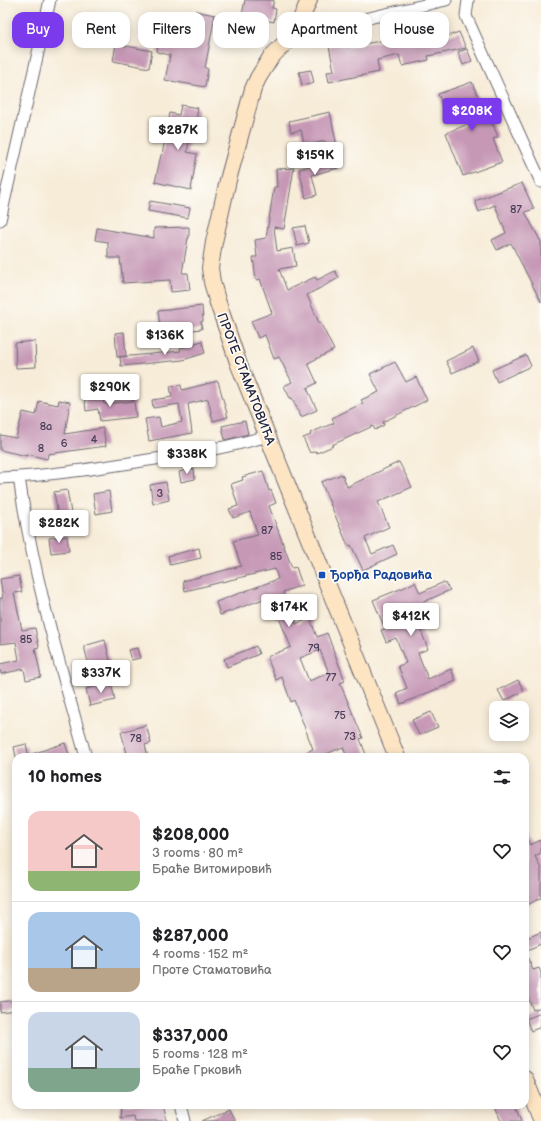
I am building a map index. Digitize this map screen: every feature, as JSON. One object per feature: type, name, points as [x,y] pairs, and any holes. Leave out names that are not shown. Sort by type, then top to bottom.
[{"type":"street","points":[[0,220],[50,0]]},
{"type":"street","name":"ПРОТЕ СТАМАТОВИЋА","points":[[304,12],[309,0]]},
{"type":"street","points":[[372,17],[446,0]]},
{"type":"street","points":[[468,0],[466,16],[541,182]]},
{"type":"street","name":"ПРОТЕ СТАМАТОВИЋА","points":[[280,48],[271,57],[253,89],[228,180],[214,242],[210,268],[214,288],[238,365],[395,753]]},
{"type":"street","points":[[0,478],[73,472],[167,457],[246,442],[267,436]]},
{"type":"street","points":[[19,477],[27,534],[55,648],[85,753]]},
{"type":"street","points":[[529,1089],[541,1119]]},
{"type":"street","points":[[182,1109],[185,1121]]},
{"type":"building","points":[[245,0],[274,0],[272,8],[276,9],[274,22],[269,21],[269,12],[243,12]]},
{"type":"building","points":[[205,13],[213,15],[213,26],[205,68],[208,69],[205,87],[165,80],[170,55],[157,52],[157,48],[205,48]]},
{"type":"building","points":[[459,32],[466,48],[428,56],[429,60],[402,66],[399,55],[377,60],[379,72],[329,82],[327,72],[334,71],[329,48],[372,48],[372,42],[380,41],[380,48],[449,48],[449,36]]},
{"type":"building","points":[[130,47],[152,51],[149,68],[113,61],[115,48],[130,48]]},
{"type":"building","points":[[467,49],[472,61],[463,65],[458,52]]},
{"type":"building","points":[[311,70],[314,83],[302,86],[299,72]]},
{"type":"building","points":[[472,82],[489,123],[492,122],[498,137],[493,139],[502,162],[463,176],[446,133],[471,123],[463,102],[445,110],[438,94]]},
{"type":"building","points":[[181,105],[198,108],[195,126],[192,125],[187,152],[197,154],[191,190],[155,182],[170,113],[179,115]]},
{"type":"building","points":[[330,112],[338,152],[328,154],[325,141],[305,146],[301,130],[291,132],[289,121]]},
{"type":"building","points":[[335,159],[338,168],[312,175],[317,195],[306,198],[299,169]]},
{"type":"building","points":[[294,168],[284,229],[274,227],[277,251],[293,248],[296,266],[279,269],[287,290],[315,277],[317,280],[335,271],[339,278],[307,295],[319,323],[320,322],[334,350],[308,363],[317,383],[307,388],[317,410],[301,417],[292,398],[290,398],[284,386],[292,382],[279,357],[274,359],[265,335],[258,338],[251,321],[272,313],[260,279],[256,280],[253,257],[257,257],[255,240],[266,238],[274,187],[277,187],[276,169]]},
{"type":"building","points":[[522,183],[534,209],[525,212],[541,242],[541,302],[511,243],[497,250],[492,240],[506,233],[495,205],[479,212],[475,201]]},
{"type":"building","points":[[150,201],[190,208],[188,218],[148,211]]},
{"type":"building","points":[[305,226],[309,243],[297,246],[293,228]]},
{"type":"building","points":[[189,227],[189,238],[182,273],[188,273],[190,290],[171,292],[170,280],[123,283],[120,258],[108,258],[108,242],[95,240],[97,228],[154,238],[154,228]]},
{"type":"building","points":[[202,306],[202,329],[161,333],[158,311]]},
{"type":"building","points":[[124,332],[126,356],[117,357],[115,333]]},
{"type":"building","points":[[35,341],[36,367],[16,368],[15,343]]},
{"type":"building","points":[[202,341],[205,353],[183,360],[121,366],[120,357],[181,351],[180,348]]},
{"type":"building","points":[[473,348],[479,361],[452,373],[446,361]]},
{"type":"building","points":[[526,355],[531,366],[497,382],[492,370]]},
{"type":"building","points":[[395,362],[406,382],[416,377],[427,400],[383,422],[384,425],[375,430],[373,426],[317,453],[316,451],[310,453],[303,438],[311,435],[310,433],[334,423],[332,418],[363,403],[361,400],[379,392],[370,374]]},
{"type":"building","points":[[218,381],[228,417],[213,421],[208,399],[188,404],[192,433],[149,441],[145,419],[159,417],[161,427],[182,422],[179,404],[153,408],[152,400],[172,397],[170,386],[181,385],[182,390]]},
{"type":"building","points":[[95,393],[95,400],[103,399],[104,404],[134,401],[136,417],[100,421],[98,409],[86,411],[84,394]]},
{"type":"building","points":[[59,400],[70,402],[65,434],[103,428],[106,446],[48,454],[47,459],[0,450],[0,435],[16,438],[23,412],[36,415],[39,401],[58,405]]},
{"type":"building","points":[[245,421],[248,434],[225,440],[222,426]]},
{"type":"building","points":[[399,462],[412,487],[378,502],[389,527],[365,538],[372,554],[393,545],[397,554],[363,570],[351,545],[348,546],[321,482],[342,474],[347,487]]},
{"type":"building","points":[[194,469],[195,479],[181,482],[179,472]]},
{"type":"building","points":[[263,471],[269,491],[271,490],[276,503],[269,506],[292,568],[296,567],[302,585],[283,592],[296,624],[310,618],[317,637],[327,633],[345,681],[340,683],[363,738],[360,739],[365,753],[345,753],[343,747],[329,753],[304,753],[313,749],[294,700],[291,702],[282,677],[276,680],[267,657],[291,647],[279,618],[277,619],[269,597],[220,615],[216,602],[278,579],[275,569],[185,591],[183,581],[241,566],[233,541],[258,535],[250,512],[233,518],[229,509],[238,506],[231,484],[243,480],[242,477]],"holes":[[[320,650],[329,673],[309,681],[300,658]]]},
{"type":"building","points":[[166,482],[169,500],[153,504],[150,485]]},
{"type":"building","points":[[67,490],[71,513],[58,515],[54,492]]},
{"type":"building","points":[[109,491],[112,511],[96,514],[93,494]]},
{"type":"building","points":[[67,536],[69,551],[51,553],[49,538]]},
{"type":"building","points":[[199,548],[201,558],[170,565],[168,556]]},
{"type":"building","points":[[19,576],[22,592],[14,593],[22,630],[35,628],[39,647],[35,648],[41,677],[26,680],[24,669],[1,674],[0,669],[0,664],[19,660],[16,642],[0,644],[0,598],[3,598],[0,579]]},
{"type":"building","points":[[415,582],[420,593],[444,582],[450,590],[417,605],[426,626],[420,628],[428,649],[418,653],[428,679],[451,669],[456,681],[401,704],[396,693],[407,688],[398,666],[406,663],[396,638],[386,642],[381,630],[385,629],[373,600]]},
{"type":"building","points":[[105,640],[111,665],[90,670],[84,646]]},
{"type":"building","points":[[256,646],[259,654],[227,667],[224,659]]},
{"type":"building","points":[[137,648],[140,658],[131,660],[128,650]]},
{"type":"building","points":[[518,680],[524,691],[504,701],[498,690]]},
{"type":"building","points":[[111,682],[115,700],[90,706],[86,689]]},
{"type":"building","points":[[431,712],[438,727],[419,735],[412,720]]},
{"type":"building","points":[[146,725],[151,743],[145,745],[147,753],[127,753],[121,732]]},
{"type":"building","points":[[65,743],[69,753],[35,753]]},
{"type":"building","points":[[26,744],[28,753],[15,753],[14,747]]},
{"type":"building","points":[[541,840],[541,853],[535,856],[541,869],[541,898],[529,904],[529,843],[530,845]]},
{"type":"building","points":[[541,932],[541,944],[529,949],[529,937]]},
{"type":"building","points":[[529,961],[533,970],[539,968],[541,973],[541,1007],[533,1010],[529,1000]]},
{"type":"building","points":[[12,1000],[12,1010],[0,1012],[0,1002]]},
{"type":"building","points":[[541,1013],[541,1027],[531,1031],[529,1026],[529,1018]]},
{"type":"building","points":[[121,1109],[164,1109],[167,1121],[134,1121],[133,1116],[120,1118]]},
{"type":"building","points":[[229,1109],[235,1121],[202,1121]]},
{"type":"building","points":[[496,1109],[518,1109],[522,1121],[501,1121]]},
{"type":"place","name":"Ђорђа Радовића","points":[[322,575]]}]
